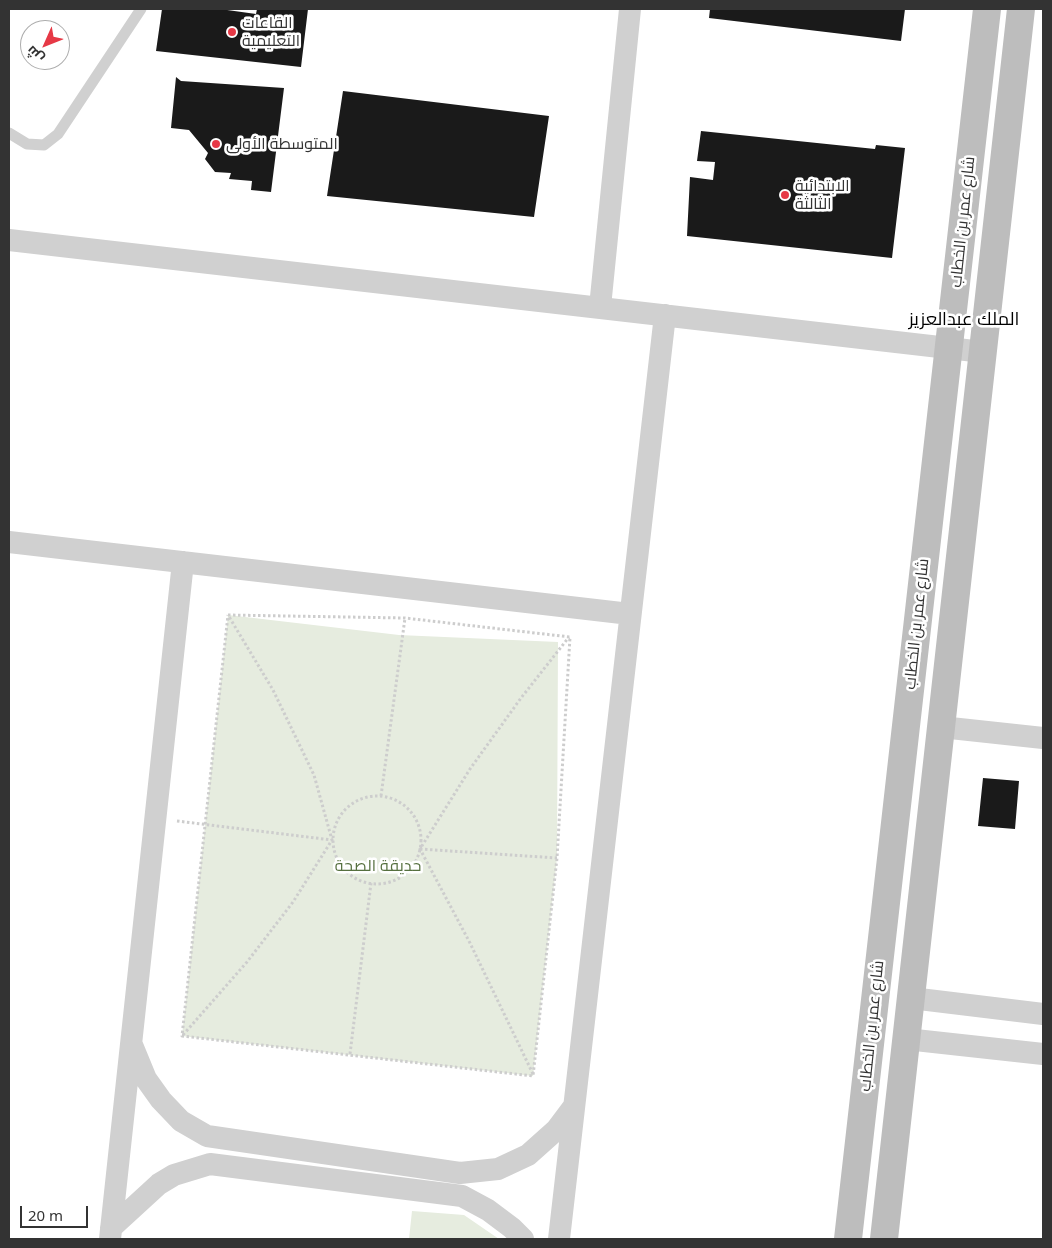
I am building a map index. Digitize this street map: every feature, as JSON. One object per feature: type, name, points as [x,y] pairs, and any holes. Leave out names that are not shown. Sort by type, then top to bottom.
[{"type":"street","points":[[600,307],[630,9]]},
{"type":"street","name":"شارع عمر بن الخطاب","points":[[848,1239],[987,9]]},
{"type":"street","name":"شارع عمر بن الخطاب","points":[[884,1239],[1021,9]]},
{"type":"street","points":[[9,240],[983,352]]},
{"type":"street","points":[[559,1239],[665,315]]},
{"type":"street","points":[[9,542],[630,614]]},
{"type":"street","points":[[111,1234],[183,562]]},
{"type":"street","points":[[941,726],[1043,738]]},
{"type":"street","points":[[911,998],[1043,1014]]},
{"type":"street","points":[[906,1039],[1043,1054]]},
{"type":"street","points":[[132,1043],[146,1079],[160,1100],[181,1121],[207,1136],[431,1169],[460,1173],[498,1169],[528,1155],[556,1130],[574,1105]]},
{"type":"street","points":[[111,1234],[145,1195],[159,1184],[174,1175],[210,1164],[462,1196],[488,1210],[523,1239]]},
{"type":"lane","points":[[9,133],[27,144],[44,145],[58,134],[141,9]]},
{"type":"path","points":[[228,615],[405,618],[570,637]]},
{"type":"path","points":[[182,1036],[228,615]]},
{"type":"path","points":[[228,615],[273,690],[314,775],[335,854],[342,868],[353,877],[366,883],[380,884],[394,881],[406,873],[415,862],[420,849],[481,754],[521,698],[570,637]]},
{"type":"path","points":[[382,796],[405,618]]},
{"type":"path","points":[[534,1076],[557,858],[570,637]]},
{"type":"path","points":[[182,1036],[248,962],[293,902],[332,840],[335,825],[342,812],[353,803],[367,797],[382,796],[396,800],[408,809],[416,821],[421,835],[420,849],[470,944],[534,1076]]},
{"type":"path","points":[[156,818],[332,840]]},
{"type":"path","points":[[420,849],[557,858]]},
{"type":"path","points":[[350,1054],[371,883]]},
{"type":"path","points":[[182,1036],[534,1076]]},
{"type":"green space","name":"حديقة الصحة","points":[[228,615],[399,635],[558,642],[557,858],[533,1076],[182,1036]]},
{"type":"green space","points":[[412,1211],[464,1215],[499,1239],[409,1239]]},
{"type":"building","name":"القاعات التعليمية","points":[[162,9],[220,9],[256,14],[257,9],[308,9],[301,67],[156,51]]},
{"type":"building","points":[[710,9],[905,9],[901,41],[709,18]]},
{"type":"building","points":[[176,77],[181,81],[284,88],[271,192],[251,190],[252,181],[229,179],[231,173],[215,172],[205,159],[208,153],[189,130],[171,128]]},
{"type":"building","points":[[343,91],[549,116],[534,217],[327,196]]},
{"type":"building","points":[[701,131],[875,149],[876,145],[905,148],[892,258],[687,236],[690,177],[713,180],[715,162],[697,161]]},
{"type":"building","points":[[983,778],[1019,781],[1015,829],[978,826]]},
{"type":"place","name":"القاعات التعليمية","points":[[232,32]]},
{"type":"place","name":"المتوسطة الأولى","points":[[216,144]]},
{"type":"place","name":"الابتدائية الثالثة","points":[[785,195]]},
{"type":"district","name":"الملك عبدالعزيز","points":[[964,320]]}]
